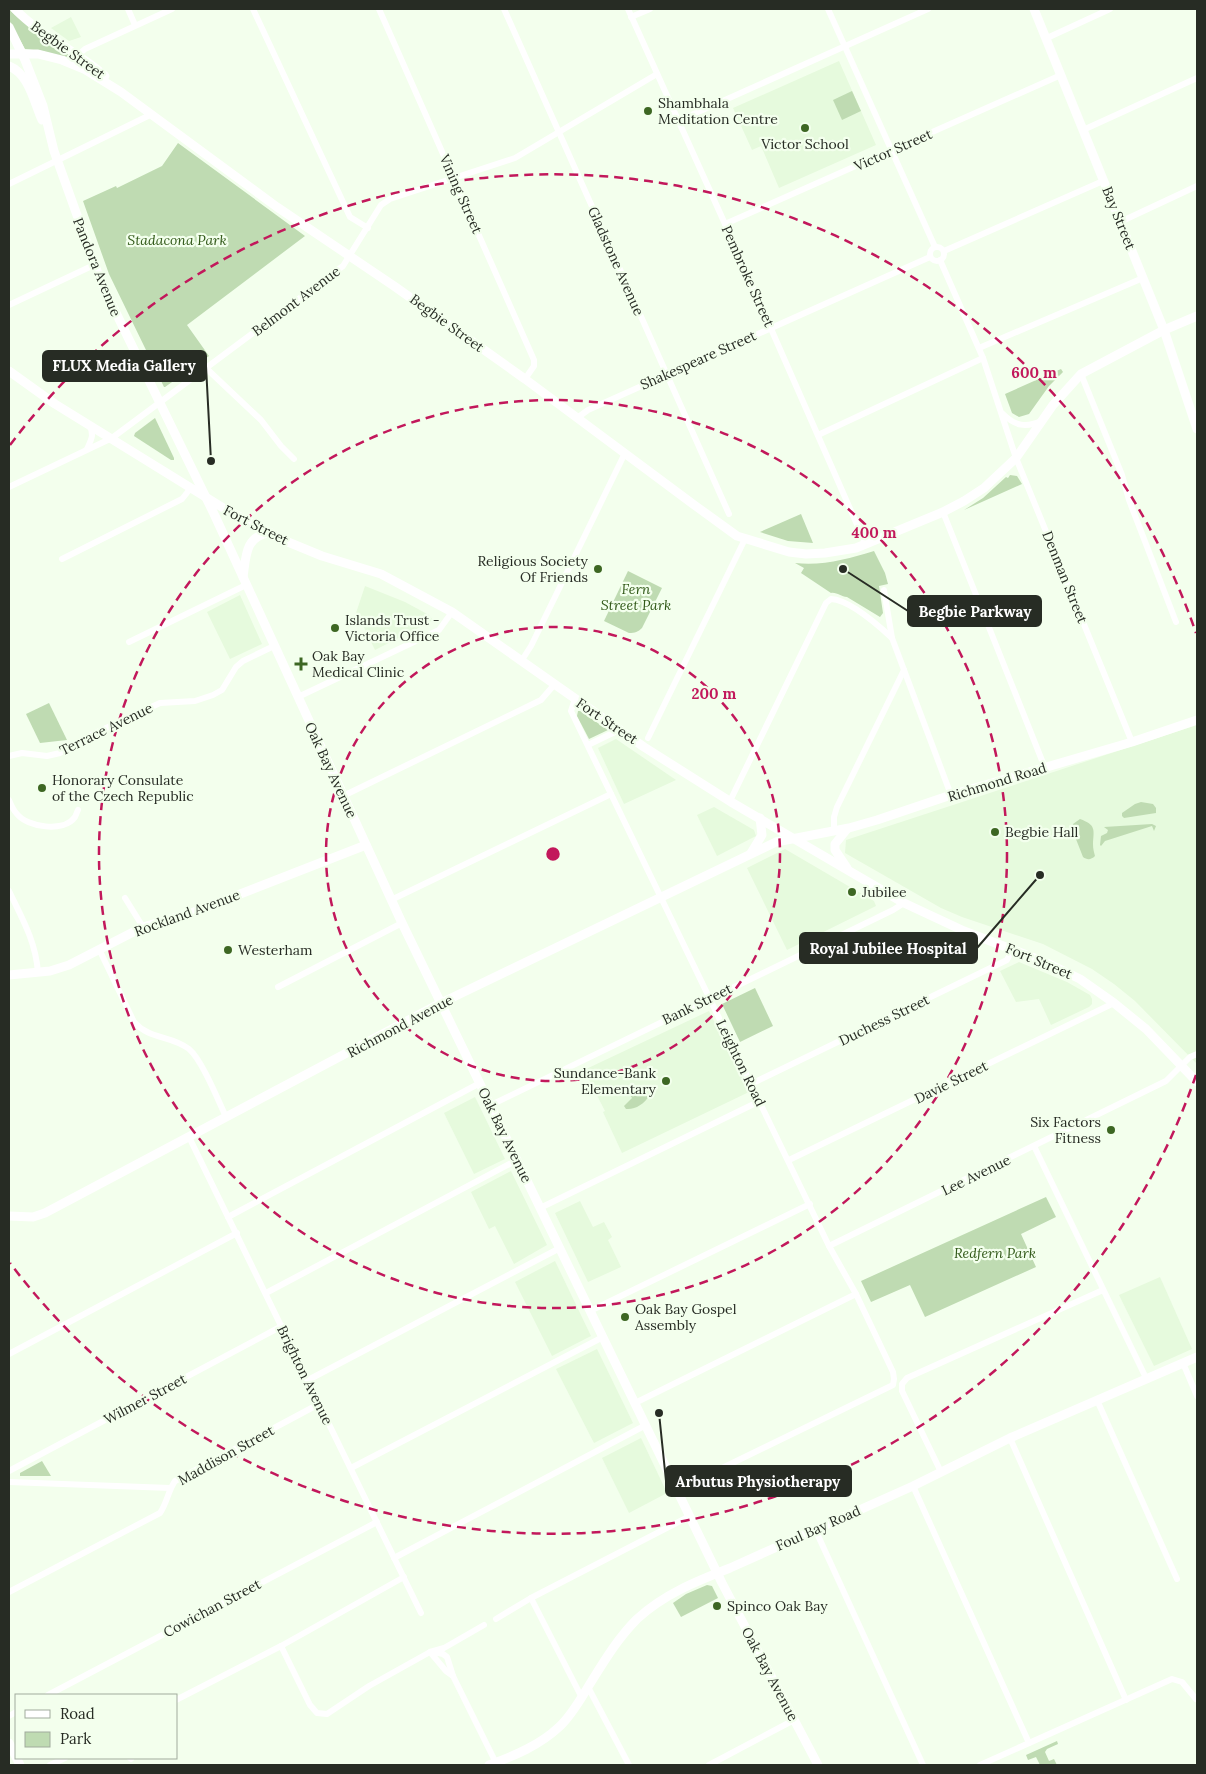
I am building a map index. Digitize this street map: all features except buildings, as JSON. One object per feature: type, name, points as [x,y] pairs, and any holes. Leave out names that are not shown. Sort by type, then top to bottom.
[{"type":"main road","name":"Begbie Street","points":[[15,9],[39,29],[78,55],[122,92],[277,207],[525,379],[697,508],[738,536],[775,548],[806,554],[835,553],[866,545],[964,501],[984,488],[1016,458],[1053,405],[1081,374],[1164,330],[1197,316]]},
{"type":"main road","name":"Bay Street","points":[[1034,9],[1164,330],[1197,429]]},
{"type":"main road","name":"Pandora Avenue","points":[[9,27],[22,53],[43,106],[55,155],[94,265],[206,498]]},
{"type":"main road","name":"Begbie Street","points":[[9,54],[38,54],[73,63],[122,92]]},
{"type":"main road","points":[[9,66],[19,72],[28,85],[55,155]]},
{"type":"main road","name":"Fort Street","points":[[9,371],[54,404],[112,438],[190,489],[269,533],[322,556],[381,574],[452,612],[619,730],[730,801],[904,903],[964,931],[1063,970],[1082,980],[1146,1029],[1197,1082]]},
{"type":"main road","name":"Oak Bay Avenue","points":[[206,498],[402,923],[717,1573],[818,1765]]},
{"type":"main road","points":[[245,581],[250,544],[253,539],[261,534],[269,533]]},
{"type":"main road","name":"Richmond Road","points":[[794,838],[849,828],[952,795],[1132,742],[1197,720]]},
{"type":"main road","points":[[751,853],[762,835],[760,818]]},
{"type":"main road","points":[[849,828],[838,838],[835,850],[850,872]]},
{"type":"main road","name":"Richmond Avenue","points":[[9,1216],[33,1217],[45,1212],[441,1003],[751,853],[776,842],[794,838]]},
{"type":"main road","name":"Rockland Avenue","points":[[9,975],[50,971],[69,965],[143,927],[194,912],[366,845]]},
{"type":"main road","name":"Foul Bay Road","points":[[493,1764],[533,1746],[560,1727],[582,1698],[622,1636],[638,1618],[664,1598],[694,1582],[913,1486],[1010,1438],[1197,1357]]},
{"type":"main road","points":[[9,1743],[15,1755]]},
{"type":"street","points":[[128,9],[135,25]]},
{"type":"street","points":[[78,55],[85,49],[172,9]]},
{"type":"street","points":[[253,9],[350,217],[368,228]]},
{"type":"street","name":"Vining Street","points":[[379,9],[534,360],[534,366],[525,379]]},
{"type":"street","name":"Gladstone Avenue","points":[[504,9],[729,514]]},
{"type":"street","name":"Pembroke Street","points":[[628,9],[866,545]]},
{"type":"street","points":[[631,17],[650,9]]},
{"type":"street","points":[[828,9],[890,151],[935,247]]},
{"type":"street","points":[[678,121],[928,9]]},
{"type":"street","points":[[1047,38],[1110,9]]},
{"type":"street","name":"Belmont Avenue","points":[[9,487],[112,438],[343,266],[381,205],[390,200],[515,158],[656,74]]},
{"type":"street","name":"Victor Street","points":[[725,224],[1061,75]]},
{"type":"street","points":[[1083,130],[1197,78]]},
{"type":"street","points":[[9,184],[55,155],[152,114]]},
{"type":"street","points":[[944,251],[1103,181]]},
{"type":"street","points":[[1120,222],[1197,186]]},
{"type":"street","points":[[935,247],[940,247],[944,251],[944,256],[940,260],[935,261],[930,257],[930,251],[935,247]]},
{"type":"street","name":"Shakespeare Street","points":[[577,418],[588,410],[666,374],[930,257]]},
{"type":"street","name":"Denman Street","points":[[940,260],[983,358],[1016,458],[1132,742]]},
{"type":"street","points":[[9,305],[94,265]]},
{"type":"street","points":[[978,348],[1143,278]]},
{"type":"street","points":[[818,435],[983,358]]},
{"type":"street","points":[[207,369],[261,420],[281,446],[294,459]]},
{"type":"street","points":[[1081,374],[1122,475],[1128,500],[1176,622]]},
{"type":"street","points":[[1001,412],[1017,424],[1032,425],[1042,420]]},
{"type":"street","points":[[87,449],[93,436],[89,424]]},
{"type":"street","points":[[522,660],[625,453]]},
{"type":"street","points":[[62,559],[182,498],[190,489]]},
{"type":"street","points":[[943,512],[1045,768]]},
{"type":"street","points":[[648,738],[746,540]]},
{"type":"street","points":[[129,642],[245,581]]},
{"type":"street","points":[[884,590],[892,638],[952,795]]},
{"type":"street","points":[[730,801],[826,604],[831,599],[839,599],[875,622],[892,638]]},
{"type":"street","points":[[298,697],[439,630],[452,612]]},
{"type":"street","name":"Terrace Avenue","points":[[9,756],[22,753],[47,756],[60,753],[91,735],[160,703],[195,700],[213,695],[222,690],[236,667],[243,661],[274,646]]},
{"type":"street","points":[[834,831],[834,817],[837,807],[904,670]]},
{"type":"street","points":[[343,796],[541,700],[554,685]]},
{"type":"street","name":"Leighton Road","points":[[575,699],[572,711],[829,1246],[856,1294],[893,1372],[894,1379],[892,1385],[677,1490]]},
{"type":"street","points":[[588,745],[619,730]]},
{"type":"street","points":[[391,900],[611,794]]},
{"type":"street","points":[[9,800],[17,815],[30,824],[41,827],[66,824],[74,819],[78,810]]},
{"type":"street","points":[[9,891],[32,939],[37,956],[38,972]]},
{"type":"street","points":[[125,898],[143,927]]},
{"type":"street","name":"Bank Street","points":[[491,1105],[904,903]]},
{"type":"street","points":[[278,987],[402,923]]},
{"type":"street","points":[[99,949],[134,1022],[141,1030],[150,1035],[178,1043],[189,1049],[198,1060],[226,1117]]},
{"type":"street","name":"Duchess Street","points":[[751,1084],[1008,960],[1012,950]]},
{"type":"street","name":"Davie Street","points":[[789,1160],[1114,1003]]},
{"type":"street","name":"Lee Avenue","points":[[829,1246],[1166,1081],[1190,1057],[1197,1054]]},
{"type":"street","points":[[228,1217],[480,1083]]},
{"type":"street","points":[[540,1208],[760,1101]]},
{"type":"street","name":"Brighton Avenue","points":[[189,1137],[421,1614]]},
{"type":"street","points":[[1034,1146],[1146,1378]]},
{"type":"street","points":[[266,1293],[517,1160]]},
{"type":"street","points":[[590,1310],[810,1204]]},
{"type":"street","points":[[9,1354],[237,1233]]},
{"type":"street","points":[[308,1380],[560,1248]]},
{"type":"street","points":[[940,1472],[902,1391],[902,1384],[907,1378],[1103,1290]]},
{"type":"street","points":[[635,1403],[856,1294]]},
{"type":"street","name":"Wilmer Street","points":[[9,1471],[282,1326]]},
{"type":"street","points":[[350,1468],[603,1337]]},
{"type":"street","points":[[1182,1363],[1197,1396]]},
{"type":"street","points":[[1097,1400],[1177,1579]]},
{"type":"street","name":"Maddison Street","points":[[9,1482],[170,1488],[175,1481],[182,1477],[320,1404]]},
{"type":"street","points":[[394,1558],[646,1425]]},
{"type":"street","points":[[1010,1438],[1126,1700]]},
{"type":"street","points":[[913,1486],[1029,1743]]},
{"type":"street","points":[[9,1592],[160,1512],[165,1506],[170,1488]]},
{"type":"street","points":[[496,1619],[531,1598],[690,1516]]},
{"type":"street","name":"Cowichan Street","points":[[50,1694],[376,1522]]},
{"type":"street","points":[[815,1529],[923,1765]]},
{"type":"street","points":[[178,1699],[281,1646],[404,1577]]},
{"type":"street","points":[[531,1598],[582,1698]]},
{"type":"street","points":[[281,1646],[310,1705],[317,1713],[327,1714],[368,1686],[430,1652],[444,1648],[484,1625]]},
{"type":"street","points":[[430,1652],[452,1676],[493,1764]]},
{"type":"street","points":[[980,1765],[1172,1679],[1182,1682],[1196,1699]]},
{"type":"street","points":[[588,1687],[629,1765]]},
{"type":"street","points":[[708,1765],[794,1720]]},
{"type":"street","points":[[50,1765],[63,1759]]},
{"type":"shaded area","points":[[71,17],[81,37],[69,41],[51,28]]},
{"type":"shaded area","name":"Victor School","points":[[839,61],[876,145],[779,188],[761,146],[752,150],[733,108]]},
{"type":"shaded area","points":[[365,586],[405,602],[429,615],[432,619],[430,622],[375,650],[361,621],[354,619]]},
{"type":"shaded area","points":[[240,595],[262,644],[230,659],[207,612]]},
{"type":"shaded area","points":[[1197,725],[1197,1064],[1135,1001],[1092,969],[1043,944],[941,908],[845,853],[846,840]]},
{"type":"shaded area","points":[[616,739],[676,780],[624,804],[598,748]]},
{"type":"shaded area","points":[[714,807],[754,830],[756,836],[717,856],[697,815]]},
{"type":"shaded area","points":[[785,849],[874,901],[876,906],[787,950],[747,868]]},
{"type":"shaded area","points":[[1019,962],[1067,982],[1090,995],[1092,1004],[1051,1025],[1039,999],[1016,1002],[1000,971]]},
{"type":"shaded area","name":"Sundance-Bank Elementary","points":[[709,1011],[749,1092],[622,1153],[603,1112],[605,1111],[584,1070]]},
{"type":"shaded area","points":[[475,1097],[505,1159],[474,1174],[444,1113]]},
{"type":"shaded area","points":[[511,1171],[547,1245],[514,1264],[495,1226],[489,1229],[471,1192]]},
{"type":"shaded area","points":[[580,1201],[593,1227],[604,1222],[612,1237],[608,1240],[621,1267],[588,1282],[555,1213]]},
{"type":"shaded area","points":[[555,1261],[591,1336],[552,1356],[515,1282]]},
{"type":"shaded area","points":[[1160,1277],[1192,1349],[1154,1366],[1119,1295]]},
{"type":"shaded area","points":[[597,1349],[633,1423],[594,1443],[556,1369]]},
{"type":"shaded area","points":[[641,1438],[667,1493],[629,1513],[602,1458]]},
{"type":"green space","points":[[9,9],[79,62],[42,51],[25,49],[9,20]]},
{"type":"green space","points":[[852,91],[861,111],[842,120],[833,100]]},
{"type":"green space","name":"Stadacona Park","points":[[178,143],[305,236],[187,325],[209,356],[164,387],[109,274],[83,201],[116,186],[117,188],[162,166]]},
{"type":"green space","points":[[1061,369],[1063,372],[1049,386],[1029,414],[1019,417],[1012,413],[1005,394]]},
{"type":"green space","points":[[155,418],[174,460],[171,460],[134,436],[135,433]]},
{"type":"green space","points":[[1010,475],[1017,476],[1022,484],[964,510],[983,498]]},
{"type":"green space","points":[[801,514],[813,543],[788,541],[760,532]]},
{"type":"green space","points":[[874,551],[885,573],[888,584],[879,586],[883,613],[880,617],[847,597],[831,593],[801,573],[804,568],[795,563],[825,563]]},
{"type":"green space","name":"Fern Street Park","points":[[628,571],[662,588],[642,628],[631,633],[604,621]]},
{"type":"green space","points":[[49,703],[67,740],[40,743],[26,714]]},
{"type":"green space","points":[[578,711],[608,730],[589,739],[577,716]]},
{"type":"green space","points":[[1141,802],[1153,804],[1156,808],[1156,813],[1124,818],[1122,816],[1122,813]]},
{"type":"green space","points":[[1080,819],[1089,823],[1093,828],[1095,856],[1090,859],[1083,857],[1072,829],[1073,824]]},
{"type":"green space","points":[[1152,824],[1156,826],[1154,831],[1152,826],[1105,841],[1100,845],[1101,836],[1107,833],[1108,830],[1104,827]]},
{"type":"green space","points":[[755,988],[773,1026],[740,1042],[722,1004]]},
{"type":"green space","points":[[631,1087],[637,1091],[647,1092],[649,1096],[639,1106],[633,1109],[626,1109],[624,1106],[632,1098],[627,1089]]},
{"type":"green space","name":"Redfern Park","points":[[1046,1197],[1056,1217],[1021,1234],[1036,1267],[925,1317],[910,1285],[871,1302],[861,1281]]},
{"type":"green space","points":[[42,1461],[51,1476],[20,1476],[20,1473]]},
{"type":"green space","points":[[707,1585],[712,1586],[718,1598],[681,1617],[673,1603],[686,1594]]},
{"type":"green space","points":[[1057,1741],[1058,1744],[1047,1749],[1045,1752],[1049,1761],[1054,1759],[1057,1765],[1040,1765],[1036,1757],[1028,1760],[1026,1755]]},
{"type":"place","name":"Shambhala Meditation Centre","points":[[648,111]]},
{"type":"place","name":"Victor School","points":[[805,128]]},
{"type":"place","name":"FLUX Media Gallery","points":[[211,461]]},
{"type":"place","name":"Religious Society Of Friends","points":[[598,569]]},
{"type":"place","name":"Begbie Parkway","points":[[843,569]]},
{"type":"place","name":"Islands Trust - Victoria Office","points":[[335,628]]},
{"type":"place","name":"Oak Bay Medical Clinic","points":[[301,664]]},
{"type":"place","name":"Honorary Consulate of the Czech Republic","points":[[42,788]]},
{"type":"place","name":"Begbie Hall","points":[[995,832]]},
{"type":"place","name":"Royal Jubilee Hospital","points":[[1040,875]]},
{"type":"place","name":"Jubilee","points":[[852,892]]},
{"type":"place","name":"Westerham","points":[[228,950]]},
{"type":"place","name":"Sundance-Bank Elementary","points":[[666,1081]]},
{"type":"place","name":"Six Factors Fitness","points":[[1111,1130]]},
{"type":"place","name":"Oak Bay Gospel Assembly","points":[[625,1317]]},
{"type":"place","name":"Arbutus Physiotherapy","points":[[659,1413]]},
{"type":"place","name":"Spinco Oak Bay","points":[[717,1606]]}]
